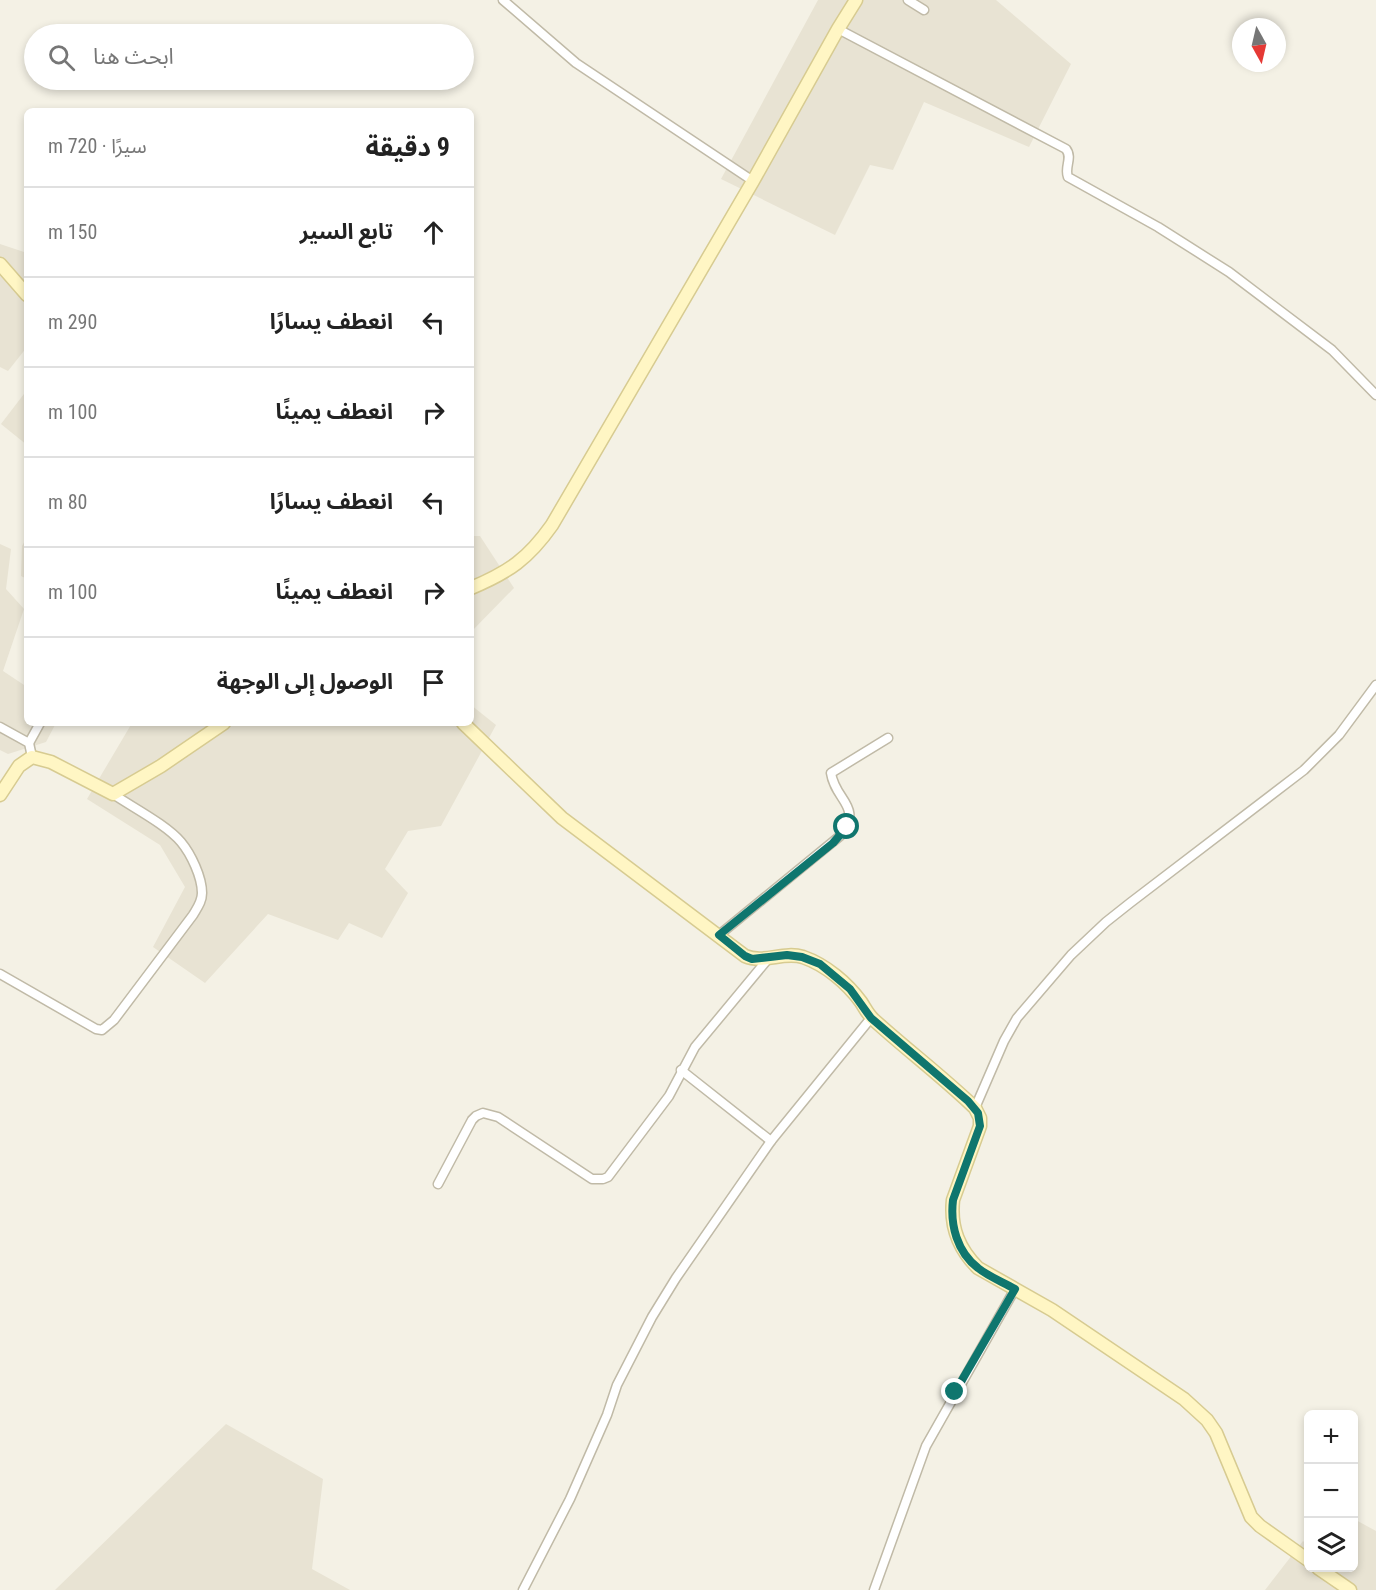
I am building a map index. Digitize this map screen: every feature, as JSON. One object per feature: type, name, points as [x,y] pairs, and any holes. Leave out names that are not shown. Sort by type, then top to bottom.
[{"type":"street","points":[[503,0],[576,63],[753,180]]},
{"type":"street","points":[[474,586],[520,561],[545,534],[856,0]]},
{"type":"street","points":[[908,0],[924,10]]},
{"type":"street","points":[[838,28],[1066,149],[1070,157],[1066,171],[1068,177],[1158,227],[1229,272],[1332,350],[1376,395]]},
{"type":"street","points":[[0,264],[24,292]]},
{"type":"street","points":[[975,1108],[1010,1030],[1027,1006],[1071,955],[1130,903],[1304,770],[1339,735],[1376,685]]},
{"type":"street","points":[[32,757],[29,743],[38,726]]},
{"type":"street","points":[[113,794],[161,766],[220,726]]},
{"type":"street","points":[[466,726],[562,818],[745,956],[757,960],[787,955],[802,957],[820,964],[850,989],[871,1018],[975,1108],[980,1118],[980,1126],[953,1200],[953,1228],[959,1244],[978,1268],[1061,1316],[1184,1399],[1207,1420],[1216,1433],[1251,1517],[1304,1557]]},
{"type":"street","points":[[0,727],[29,743]]},
{"type":"street","points":[[719,935],[840,836],[850,822],[850,813],[831,773],[888,738]]},
{"type":"street","points":[[0,795],[19,766],[32,757],[43,758],[113,794],[172,833],[182,843],[191,858],[201,884],[200,904],[194,915],[114,1020],[102,1030],[96,1029],[0,974]]},
{"type":"street","points":[[438,1184],[472,1120],[483,1113],[498,1117],[592,1179],[603,1179],[614,1170],[669,1096],[694,1047],[768,959]]},
{"type":"street","points":[[523,1590],[570,1499],[607,1415],[617,1385],[652,1317],[676,1278],[771,1141],[871,1018]]},
{"type":"street","points":[[681,1070],[771,1141]]},
{"type":"street","points":[[874,1590],[926,1446],[1015,1289]]},
{"type":"street","points":[[1324,1572],[1350,1590]]},
{"type":"shaded area","points":[[818,0],[996,0],[1071,64],[1029,147],[924,102],[893,170],[870,165],[835,235],[721,179]]},
{"type":"shaded area","points":[[0,244],[24,252],[24,351],[8,371],[0,367]]},
{"type":"shaded area","points":[[24,394],[24,443],[1,424]]},
{"type":"shaded area","points":[[474,536],[480,536],[514,588],[474,629]]},
{"type":"shaded area","points":[[24,542],[24,578],[21,576]]},
{"type":"shaded area","points":[[0,544],[11,549],[6,589],[24,609],[3,671],[24,685],[24,726],[54,726],[46,742],[8,754],[0,750]]},
{"type":"shaded area","points":[[474,707],[496,725],[441,826],[408,831],[385,869],[408,893],[382,938],[349,923],[338,940],[268,914],[205,983],[153,947],[185,887],[160,845],[87,799],[130,726],[474,726]]},
{"type":"shaded area","points":[[226,1424],[323,1479],[312,1569],[350,1590],[55,1590]]},
{"type":"shaded area","points":[[1358,1521],[1376,1531],[1376,1590],[1265,1590],[1303,1541],[1304,1572],[1358,1572]]},
{"type":"route","points":[[847,827],[833,843],[719,935],[752,959],[787,955],[802,957],[820,964],[850,989],[871,1018],[968,1101],[978,1113],[980,1126],[953,1200],[953,1228],[959,1244],[978,1268],[1015,1289],[955,1392]]}]
